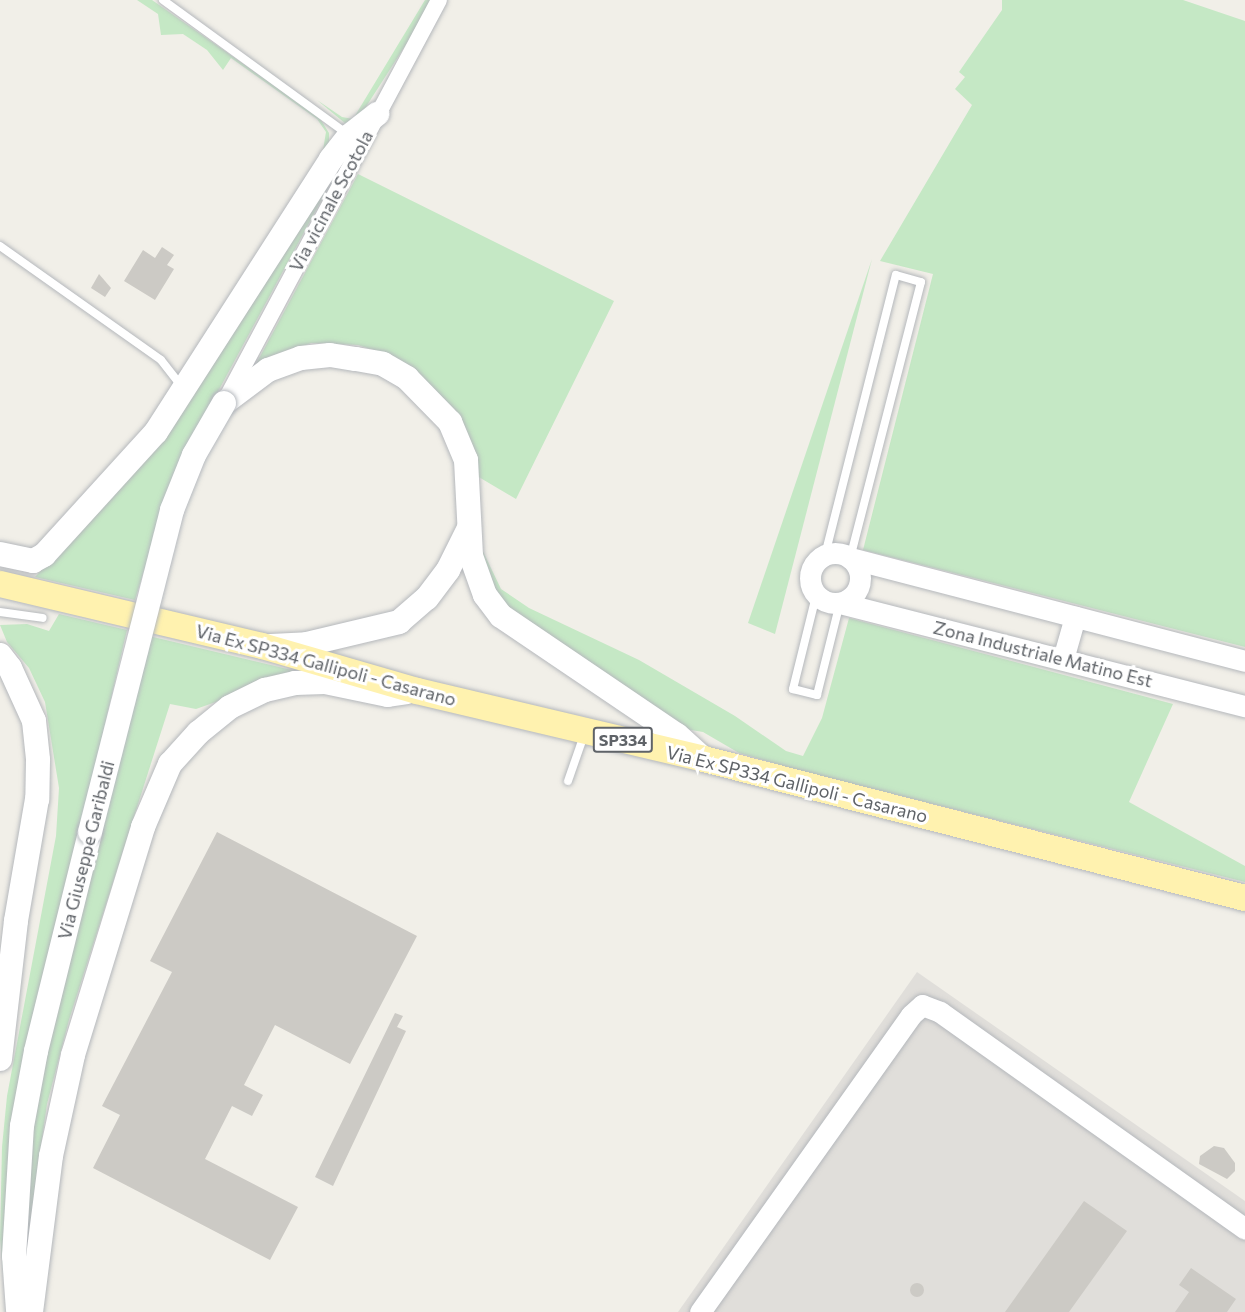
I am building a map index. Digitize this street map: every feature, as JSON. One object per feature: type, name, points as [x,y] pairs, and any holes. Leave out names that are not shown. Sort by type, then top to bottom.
[{"type":"main road","points":[[0,554],[33,561],[44,555],[156,432],[184,392],[317,179],[349,136],[377,114]]},
{"type":"main road","points":[[224,403],[268,370],[301,358],[330,355],[382,364],[407,378],[450,422],[466,460],[471,556],[485,595],[501,616],[677,735],[704,759]]},
{"type":"main road","name":"Via Giuseppe Garibaldi","points":[[18,1312],[14,1256],[22,1126],[36,1051],[172,510],[194,455],[224,403]]},
{"type":"main road","points":[[262,646],[307,644],[399,622],[427,598],[448,570],[469,528]]},
{"type":"main road","name":"Via Ex SP334 Gallipoli - Casarano","points":[[0,584],[262,646],[417,691],[704,759],[1245,898]]},
{"type":"main road","points":[[0,654],[10,668],[33,721],[38,760],[38,799],[16,921],[0,1059]]},
{"type":"main road","points":[[31,1312],[51,1156],[74,1055],[143,827],[170,764],[212,721],[265,690],[325,682],[388,695],[417,691]]},
{"type":"street","name":"Via vicinale Scotola","points":[[224,403],[439,0]]},
{"type":"street","points":[[816,596],[809,574],[814,563],[825,555],[838,553],[1245,661]]},
{"type":"street","points":[[840,603],[858,590],[860,579],[850,558]]},
{"type":"street","name":"Zona Industriale Matino Est","points":[[816,596],[827,603],[840,603],[1245,706]]},
{"type":"street","points":[[1063,659],[1075,617]]},
{"type":"street","points":[[700,1312],[911,1015],[921,1005],[940,1012],[1245,1229]]},
{"type":"lane","points":[[163,0],[349,136]]},
{"type":"lane","points":[[0,246],[161,360],[184,392]]},
{"type":"lane","points":[[825,555],[897,275],[921,282],[850,558]]},
{"type":"lane","points":[[816,596],[793,688],[817,694],[840,603]]},
{"type":"lane","points":[[0,612],[43,618]]},
{"type":"lane","points":[[568,781],[585,731]]},
{"type":"shaded area","points":[[917,972],[1245,1201],[1245,1312],[678,1312]]},
{"type":"green space","points":[[137,0],[152,0],[319,117],[329,133],[329,145],[323,150],[326,132],[317,119],[231,58],[223,70],[207,50],[183,34],[161,35],[158,14]]},
{"type":"green space","points":[[425,0],[432,0],[360,116],[346,124],[317,100],[342,117],[353,119]]},
{"type":"green space","points":[[1002,0],[1183,0],[1245,21],[1245,647],[863,550],[933,274],[880,261],[972,105],[955,89],[965,77],[959,72],[1002,10]]},
{"type":"green space","points":[[349,149],[174,473],[135,600],[35,577],[117,489]]},
{"type":"green space","points":[[358,174],[614,301],[516,499],[477,476],[388,355],[358,345],[311,343],[256,364]]},
{"type":"green space","points":[[872,259],[775,634],[748,623]]},
{"type":"green space","points":[[479,543],[501,589],[529,608],[639,660],[735,716],[786,751],[803,756],[822,718],[849,618],[1173,704],[1129,802],[1245,866],[1245,882],[797,770],[739,753],[703,732],[679,728],[499,602]]},
{"type":"green space","points":[[59,614],[127,630],[54,942],[7,1312],[0,1239],[2,1147],[7,1096],[56,836],[59,788],[45,702],[29,668],[7,642],[0,625],[27,624],[49,631]]},
{"type":"green space","points":[[149,636],[300,672],[196,709],[170,704],[69,1020],[47,1104],[24,1268],[29,1144],[52,1032]]},
{"type":"building","points":[[162,247],[174,255],[167,265],[174,269],[155,300],[124,281],[143,250],[155,258]]},
{"type":"building","points":[[99,274],[111,288],[105,297],[91,288]]},
{"type":"building","points":[[217,832],[417,936],[350,1064],[275,1025],[244,1085],[263,1095],[252,1116],[232,1106],[205,1159],[298,1207],[270,1260],[93,1168],[120,1115],[102,1106],[172,972],[150,961]]},
{"type":"building","points":[[395,1013],[403,1016],[397,1027],[406,1031],[333,1186],[315,1177]]},
{"type":"building","points":[[1214,1146],[1224,1148],[1235,1163],[1235,1171],[1227,1179],[1199,1164],[1200,1156]]},
{"type":"building","points":[[1084,1201],[1127,1231],[1069,1312],[1005,1312]]},
{"type":"building","points":[[1191,1268],[1236,1299],[1227,1312],[1175,1312],[1189,1292],[1179,1285]]},
{"type":"building","points":[[917,1283],[922,1285],[924,1290],[922,1295],[917,1297],[912,1295],[910,1290],[912,1285]]}]
